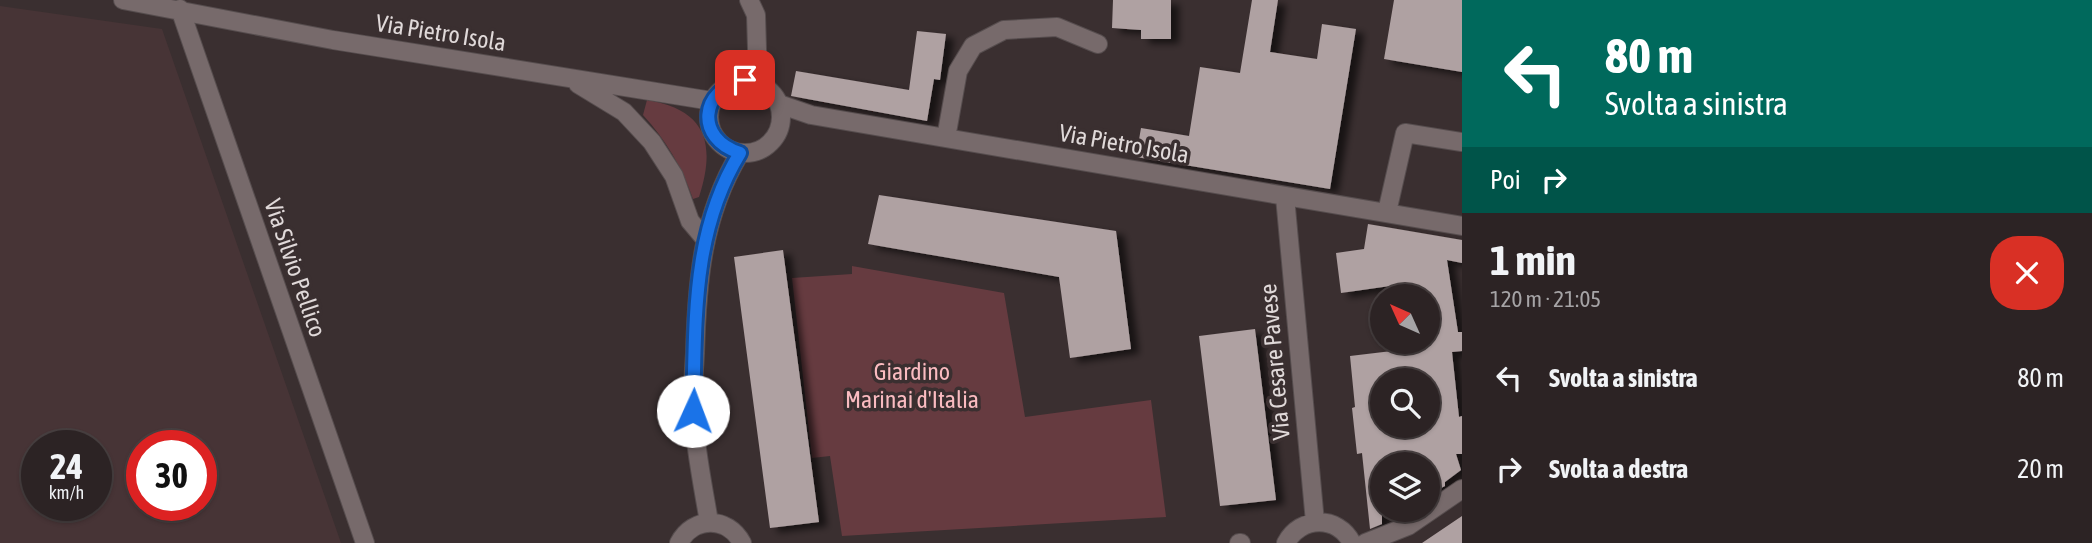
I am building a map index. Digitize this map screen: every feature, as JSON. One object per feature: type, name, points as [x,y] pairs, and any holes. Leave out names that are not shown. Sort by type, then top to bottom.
[{"type":"street","name":"Via Pietro Isola","points":[[123,0],[333,40],[712,101]]},
{"type":"street","points":[[755,5],[758,83]]},
{"type":"street","name":"Via Silvio Pellico","points":[[180,9],[365,543]]},
{"type":"street","points":[[946,138],[958,71],[973,46],[1004,30],[1057,27],[1098,44]]},
{"type":"street","points":[[569,78],[624,112],[652,142],[674,176],[690,221],[706,240]]},
{"type":"street","points":[[745,80],[758,83],[771,92],[779,104],[779,129],[764,148],[740,153],[727,149],[716,140],[710,128],[708,114],[712,101],[720,90],[732,83],[745,80]]},
{"type":"street","name":"Via Pietro Isola","points":[[779,104],[811,115],[1462,226]]},
{"type":"street","points":[[1387,212],[1405,133],[1462,142]]},
{"type":"street","points":[[709,522],[693,411],[699,265],[726,176],[740,153]]},
{"type":"street","name":"Via Cesare Pavese","points":[[1285,197],[1315,522]]},
{"type":"street","points":[[1365,543],[1408,526],[1462,489]]},
{"type":"street","points":[[680,543],[688,530],[709,522],[728,527],[742,543]]},
{"type":"street","points":[[1286,543],[1294,531],[1315,522],[1336,526],[1352,543]]},
{"type":"shaded area","points":[[0,6],[162,29],[341,543],[0,543]]},
{"type":"green space","points":[[647,100],[683,112],[702,132],[706,161],[699,197],[693,199],[673,154],[643,115]]},
{"type":"green space","name":"Giardino Marinai d'Italia","points":[[852,266],[1004,293],[1025,417],[1151,400],[1166,517],[842,536],[830,456],[812,458],[792,278],[852,274]]},
{"type":"building","points":[[1113,0],[1171,0],[1171,39],[1141,39],[1141,30],[1112,28]]},
{"type":"building","points":[[1252,0],[1278,0],[1270,52],[1317,59],[1322,24],[1356,29],[1330,189],[1136,157],[1141,128],[1189,136],[1200,67],[1240,73]]},
{"type":"building","points":[[1394,0],[1462,0],[1462,72],[1384,59]]},
{"type":"building","points":[[917,31],[946,34],[940,80],[934,79],[927,121],[791,96],[796,71],[909,90]]},
{"type":"building","points":[[879,195],[1116,231],[1131,349],[1070,358],[1059,277],[868,244]]},
{"type":"building","points":[[1368,224],[1462,240],[1462,263],[1447,260],[1458,332],[1462,332],[1462,351],[1452,352],[1459,417],[1462,416],[1462,454],[1456,454],[1461,470],[1440,489],[1440,452],[1370,452],[1370,522],[1382,524],[1370,529],[1362,453],[1357,454],[1350,356],[1440,354],[1440,284],[1370,284],[1370,289],[1341,293],[1336,253],[1364,249]]},
{"type":"building","points":[[783,250],[819,522],[770,528],[734,257]]},
{"type":"building","points":[[1255,329],[1276,500],[1220,506],[1199,336]]},
{"type":"building","points":[[1462,516],[1462,543],[1422,543]]},
{"type":"route","points":[[693,411],[699,265],[726,176],[740,153],[727,149],[716,140],[710,128],[708,114],[712,101],[720,90],[745,80]]}]
